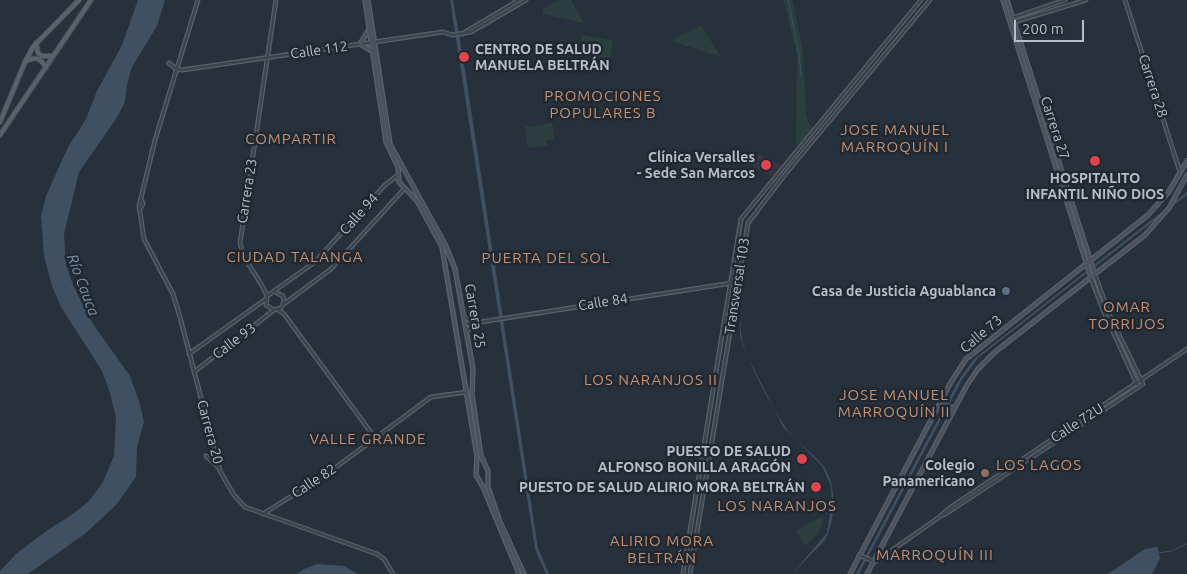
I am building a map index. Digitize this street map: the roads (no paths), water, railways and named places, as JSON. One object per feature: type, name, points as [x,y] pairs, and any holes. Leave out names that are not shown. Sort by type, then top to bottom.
[{"type":"main road","points":[[0,122],[24,62],[36,43],[79,0]]},
{"type":"main road","points":[[0,135],[91,0]]},
{"type":"main road","points":[[366,0],[386,142],[398,166],[398,174],[403,172],[406,175]]},
{"type":"main road","points":[[366,0],[390,144],[406,175]]},
{"type":"main road","name":"Carrera 27","points":[[1003,0],[1089,264]]},
{"type":"main road","name":"Carrera 27","points":[[1007,0],[1014,17],[1089,264]]},
{"type":"main road","points":[[369,28],[365,39],[360,44],[372,51]]},
{"type":"main road","points":[[36,43],[38,53],[42,56],[47,58],[54,55]]},
{"type":"main road","points":[[24,62],[36,58],[46,68]]},
{"type":"main road","name":"Calle 73","points":[[850,574],[957,370],[966,360],[1089,264],[1153,211],[1187,161]]},
{"type":"main road","name":"Carrera 25","points":[[398,174],[399,183],[417,200],[442,247],[467,392],[477,456],[476,464]]},
{"type":"main road","name":"Carrera 25","points":[[406,175],[446,246],[459,286],[472,362],[472,395],[484,463]]},
{"type":"main road","name":"Calle 73","points":[[867,574],[972,377],[986,360],[1092,274],[1142,238],[1160,220],[1187,175]]},
{"type":"main road","points":[[406,188],[410,183]]},
{"type":"main road","points":[[1089,264],[1092,274]]},
{"type":"main road","points":[[450,288],[453,282],[459,286]]},
{"type":"main road","points":[[462,363],[468,366],[472,362]]},
{"type":"main road","points":[[943,398],[943,404],[950,409],[957,404]]},
{"type":"main road","points":[[519,574],[478,479],[475,470],[476,464],[484,463],[488,469],[488,490],[500,522],[524,574]]},
{"type":"main road","points":[[478,479],[482,481],[487,478]]},
{"type":"street","name":"Carrera 20","points":[[198,0],[152,151],[139,203],[144,239],[173,294],[220,469],[238,500],[245,507],[377,554],[393,574]]},
{"type":"street","name":"Carrera 23","points":[[266,297],[264,287],[245,261],[240,243],[276,0]]},
{"type":"street","name":"Calle 112","points":[[462,34],[519,0]]},
{"type":"street","name":"Calle 112","points":[[176,69],[182,70],[443,32],[452,35],[462,34],[475,30],[526,0]]},
{"type":"street","name":"Transversal 103","points":[[683,574],[741,219],[921,0]]},
{"type":"street","name":"Transversal 103","points":[[690,574],[748,224],[787,172],[930,0]]},
{"type":"street","points":[[1014,17],[1065,0]]},
{"type":"street","points":[[1015,22],[1086,0]]},
{"type":"street","name":"Carrera 28","points":[[1125,0],[1180,172]]},
{"type":"street","points":[[896,31],[896,35],[901,35]]},
{"type":"street","points":[[890,39],[894,37],[895,42]]},
{"type":"street","points":[[169,63],[176,69]]},
{"type":"street","points":[[782,169],[783,172],[787,172]]},
{"type":"street","name":"Calle 94","points":[[274,292],[315,262],[398,174]]},
{"type":"street","points":[[775,177],[780,176],[781,181]]},
{"type":"street","name":"Calle 94","points":[[283,306],[331,269],[406,188]]},
{"type":"street","points":[[1092,274],[1141,381]]},
{"type":"street","points":[[1092,274],[1106,318],[1138,385]]},
{"type":"street","name":"Calle 84","points":[[474,323],[732,283]]},
{"type":"street","name":"Carrera 23","points":[[264,287],[274,292]]},
{"type":"street","points":[[189,354],[274,292],[283,296],[284,314]]},
{"type":"street","points":[[266,297],[268,308],[284,314],[375,438]]},
{"type":"street","points":[[728,303],[731,306],[735,304]]},
{"type":"street","points":[[276,310],[283,306]]},
{"type":"street","name":"Calle 93","points":[[194,372],[276,310]]},
{"type":"street","points":[[726,318],[729,316],[732,319]]},
{"type":"street","points":[[464,317],[474,323],[467,332]]},
{"type":"street","name":"Calle 72U","points":[[1138,385],[1187,349]]},
{"type":"street","name":"Calle 72U","points":[[872,562],[943,515],[951,506],[1138,385],[1143,384],[1141,381]]},
{"type":"street","name":"Calle 82","points":[[263,514],[328,473],[431,397],[467,392]]},
{"type":"street","points":[[206,456],[220,469]]},
{"type":"street","points":[[693,512],[700,513]]},
{"type":"street","points":[[692,517],[696,516],[699,519]]},
{"type":"street","points":[[860,556],[872,562]]},
{"type":"water","name":"Río Cauca","points":[[138,0],[165,0],[157,26],[132,67],[127,84],[125,102],[116,119],[79,172],[64,234],[66,265],[73,285],[93,324],[130,376],[139,401],[144,422],[137,447],[136,477],[116,505],[86,533],[28,574],[0,574],[0,571],[16,554],[88,502],[102,484],[114,456],[116,418],[110,393],[102,371],[61,307],[52,286],[44,256],[41,216],[46,196],[68,147],[85,121],[97,91],[122,45]]},
{"type":"water","points":[[450,0],[453,0],[465,70],[538,548],[549,574],[546,574],[535,549]]},
{"type":"water","points":[[1187,192],[1187,195],[978,358],[962,380],[859,574],[856,574],[960,378],[974,359]]},
{"type":"water","points":[[740,316],[741,336],[745,348],[740,337]]},
{"type":"water","points":[[749,358],[773,408],[760,383]]},
{"type":"water","points":[[773,408],[792,435],[827,471],[833,490],[833,511],[829,531],[825,540],[792,574],[827,533],[832,502],[831,486],[822,466],[783,427]]},
{"type":"water","points":[[1157,547],[1160,558],[1152,574],[1108,574],[1145,549]]},
{"type":"water","points":[[317,564],[344,566],[358,574],[297,574]]},
{"type":"waterway","points":[[788,0],[799,53],[801,75]]},
{"type":"waterway","points":[[1159,553],[1171,551],[1187,544]]},
{"type":"place","name":"CENTRO DE SALUD MANUELA BELTRÁN","points":[[464,57]]},
{"type":"place","name":"HOSPITALITO INFANTIL NIÑO DIOS","points":[[1095,161]]},
{"type":"place","name":"Clínica Versalles - Sede San Marcos","points":[[766,165]]},
{"type":"place","name":"Casa de Justicia Aguablanca","points":[[1006,291]]},
{"type":"place","name":"PUESTO DE SALUD ALFONSO BONILLA ARAGÓN","points":[[802,459]]},
{"type":"place","name":"Colegio Panamericano","points":[[985,473]]},
{"type":"place","name":"PUESTO DE SALUD ALIRIO MORA BELTRÁN","points":[[816,487]]},
{"type":"district","name":"PROMOCIONES POPULARES B","points":[[603,104]]},
{"type":"district","name":"JOSE MANUEL MARROQUÍN I","points":[[895,138]]},
{"type":"district","name":"COMPARTIR","points":[[291,139]]},
{"type":"district","name":"CIUDAD TALANGA","points":[[295,257]]},
{"type":"district","name":"PUERTA DEL SOL","points":[[546,258]]},
{"type":"district","name":"OMAR TORRIJOS","points":[[1127,316]]},
{"type":"district","name":"LOS NARANJOS II","points":[[651,380]]},
{"type":"district","name":"JOSE MANUEL MARROQUÍN II","points":[[894,404]]},
{"type":"district","name":"VALLE GRANDE","points":[[368,439]]},
{"type":"district","name":"LOS LAGOS","points":[[1039,465]]},
{"type":"district","name":"LOS NARANJOS","points":[[777,506]]},
{"type":"district","name":"ALIRIO MORA BELTRÁN","points":[[662,550]]},
{"type":"district","name":"MARROQUÍN III","points":[[935,555]]}]
